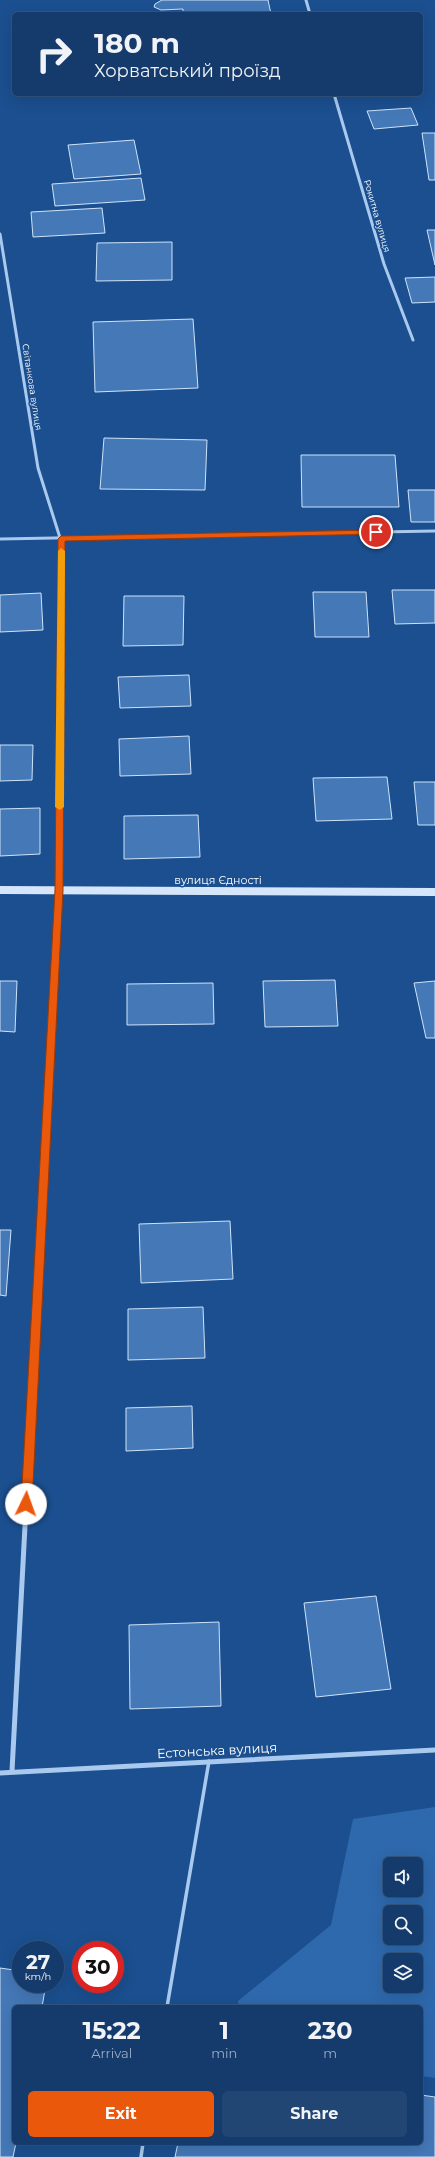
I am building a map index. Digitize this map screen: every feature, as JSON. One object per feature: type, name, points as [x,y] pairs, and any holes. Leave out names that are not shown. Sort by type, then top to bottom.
[{"type":"main road","name":"вулиця Єдності","points":[[0,890],[435,892]]},
{"type":"street","points":[[306,0],[309,12]]},
{"type":"street","name":"Рокитна вулиця","points":[[335,96],[384,264],[412,340]]},
{"type":"street","name":"Світанкова вулиця","points":[[0,234],[38,468],[61,539],[59,890],[12,1771]]},
{"type":"street","points":[[0,539],[435,531]]},
{"type":"street","name":"Естонська вулиця","points":[[0,1773],[12,1771],[435,1750]]},
{"type":"lane","points":[[167,2005],[209,1761]]},
{"type":"lane","points":[[141,2157],[143,2145]]},
{"type":"shaded area","points":[[435,1807],[435,2078],[423,2076],[423,2005],[239,2005],[238,2001],[331,1925],[353,1819]]},
{"type":"building","points":[[162,0],[268,0],[271,12],[183,12],[183,9],[161,10],[154,7],[155,4]]},
{"type":"building","points":[[411,108],[418,125],[374,129],[367,111]]},
{"type":"building","points":[[422,133],[435,133],[435,180],[429,180]]},
{"type":"building","points":[[134,140],[141,174],[74,179],[68,145]]},
{"type":"building","points":[[141,178],[145,200],[55,206],[52,184]]},
{"type":"building","points":[[102,208],[105,233],[33,237],[31,212]]},
{"type":"building","points":[[427,230],[435,230],[435,265]]},
{"type":"building","points":[[172,242],[172,280],[96,281],[97,243]]},
{"type":"building","points":[[435,277],[435,302],[412,303],[405,278]]},
{"type":"building","points":[[193,319],[198,388],[95,392],[93,322]]},
{"type":"building","points":[[104,438],[207,440],[205,490],[100,489]]},
{"type":"building","points":[[301,455],[395,455],[399,507],[302,507]]},
{"type":"building","points":[[408,490],[435,490],[435,522],[411,522]]},
{"type":"building","points":[[392,590],[435,590],[435,623],[395,624]]},
{"type":"building","points":[[313,592],[366,592],[369,637],[315,637]]},
{"type":"building","points":[[41,593],[43,630],[0,632],[0,595]]},
{"type":"building","points":[[124,596],[184,596],[183,645],[123,646]]},
{"type":"building","points":[[189,675],[191,706],[120,708],[118,677]]},
{"type":"building","points":[[189,736],[191,774],[120,776],[119,739]]},
{"type":"building","points":[[0,745],[33,745],[32,780],[0,781]]},
{"type":"building","points":[[387,777],[392,819],[316,821],[313,778]]},
{"type":"building","points":[[414,782],[435,782],[435,825],[418,825]]},
{"type":"building","points":[[40,808],[40,854],[0,856],[0,809]]},
{"type":"building","points":[[198,815],[200,857],[124,859],[124,816]]},
{"type":"building","points":[[335,980],[338,1026],[265,1027],[263,981]]},
{"type":"building","points":[[0,981],[17,981],[15,1032],[0,1031]]},
{"type":"building","points":[[435,981],[435,1038],[426,1038],[414,983]]},
{"type":"building","points":[[213,983],[214,1024],[127,1025],[127,984]]},
{"type":"building","points":[[230,1221],[233,1279],[141,1283],[139,1224]]},
{"type":"building","points":[[0,1230],[11,1230],[6,1296],[0,1295]]},
{"type":"building","points":[[203,1307],[205,1358],[128,1360],[128,1309]]},
{"type":"building","points":[[192,1406],[193,1448],[126,1451],[126,1408]]},
{"type":"building","points":[[376,1596],[391,1689],[316,1697],[304,1603]]},
{"type":"building","points":[[219,1622],[221,1706],[130,1709],[129,1625]]},
{"type":"building","points":[[0,1968],[12,1970],[12,1993],[44,1993],[42,2005],[12,2005],[12,2145],[16,2145],[13,2157],[0,2157]]},
{"type":"building","points":[[423,2095],[435,2097],[435,2157],[175,2157],[178,2145],[423,2145]]},
{"type":"slow traffic","points":[[60,807],[61,551]]},
{"type":"route","points":[[26,1504],[59,890],[61,539],[376,532]]}]
